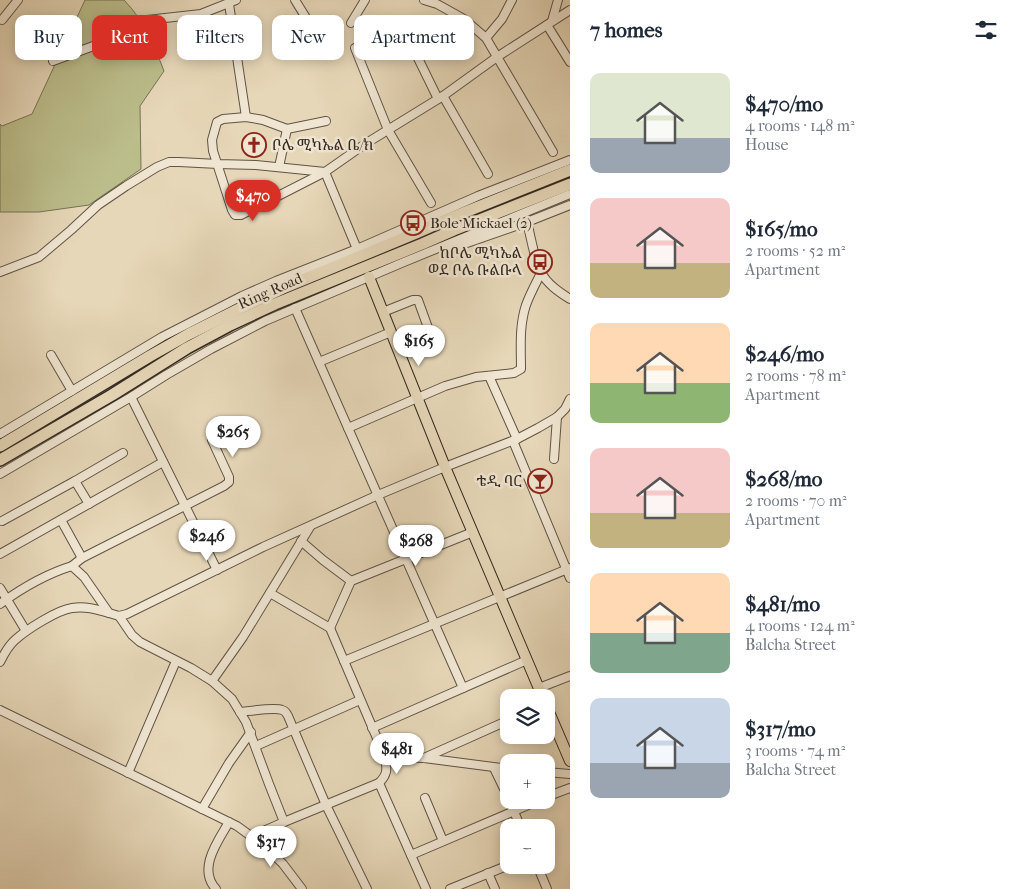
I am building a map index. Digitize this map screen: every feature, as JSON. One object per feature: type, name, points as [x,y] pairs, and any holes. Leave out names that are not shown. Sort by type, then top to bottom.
[{"type":"highway","name":"Ring Road","points":[[0,446],[189,334],[281,290],[448,218],[570,170]]},
{"type":"highway","name":"Ring Road","points":[[0,460],[112,395],[187,348],[230,325],[275,304],[570,184]]},
{"type":"main road","points":[[369,277],[445,467],[539,689]]},
{"type":"main road","points":[[555,726],[570,761]]},
{"type":"street","points":[[2,20],[18,0]]},
{"type":"street","points":[[295,0],[304,15]]},
{"type":"street","points":[[351,23],[365,0]]},
{"type":"street","points":[[424,0],[437,4],[464,19],[486,38],[553,152]]},
{"type":"street","points":[[486,38],[502,19],[512,0]]},
{"type":"street","points":[[558,0],[550,23],[570,62]]},
{"type":"street","points":[[53,61],[96,46],[127,28],[147,20],[201,14],[232,2],[246,117]]},
{"type":"street","points":[[326,121],[287,130],[263,120],[246,117],[223,119],[217,122],[212,140],[213,151],[235,215],[241,215],[325,172],[570,10]]},
{"type":"street","points":[[360,60],[388,130],[431,203]]},
{"type":"street","points":[[419,60],[488,174]]},
{"type":"street","points":[[279,167],[287,130]]},
{"type":"street","points":[[0,434],[162,337],[198,318],[276,281],[356,249],[478,196],[570,160]]},
{"type":"street","points":[[0,272],[39,257],[98,205],[126,186],[169,162],[279,167],[325,172]]},
{"type":"street","points":[[325,172],[356,249]]},
{"type":"street","points":[[0,474],[211,348],[265,320],[570,194]]},
{"type":"street","points":[[404,262],[439,253],[570,205]]},
{"type":"street","points":[[527,222],[541,273],[553,287],[570,299]]},
{"type":"street","points":[[348,428],[445,386],[476,377],[514,373],[521,369],[523,320],[526,306],[541,273]]},
{"type":"street","points":[[383,312],[413,300],[418,300],[431,336]]},
{"type":"street","points":[[295,308],[463,688]]},
{"type":"street","points":[[319,362],[391,332]]},
{"type":"street","points":[[51,355],[72,392]]},
{"type":"street","points":[[489,376],[568,568],[570,578]]},
{"type":"street","points":[[131,397],[216,570]]},
{"type":"street","points":[[0,662],[14,641],[52,616],[69,608],[96,608],[119,616],[137,610],[263,547],[378,495],[515,440],[557,417],[565,409],[570,399]]},
{"type":"street","points":[[554,459],[557,417]]},
{"type":"street","points":[[3,601],[28,585],[72,566],[82,558],[224,486],[229,482],[229,477],[212,440]]},
{"type":"street","points":[[2,521],[123,453]]},
{"type":"street","points":[[0,554],[163,462]]},
{"type":"street","points":[[75,481],[89,504]]},
{"type":"street","points":[[61,520],[82,558]]},
{"type":"street","points":[[212,681],[243,637],[310,526]]},
{"type":"street","points":[[330,628],[351,582],[473,532]]},
{"type":"street","points":[[301,540],[351,582]]},
{"type":"street","points":[[72,566],[84,577],[109,614]]},
{"type":"street","points":[[344,661],[568,568]]},
{"type":"street","points":[[0,588],[3,601],[26,632]]},
{"type":"street","points":[[252,836],[379,784],[386,773],[385,757],[330,628],[270,593]]},
{"type":"street","points":[[119,616],[132,636],[140,642],[212,681],[232,699],[251,732],[284,822]]},
{"type":"street","points":[[372,728],[527,660]]},
{"type":"street","points":[[128,773],[176,661]]},
{"type":"street","points":[[548,689],[570,676]]},
{"type":"street","points":[[256,746],[360,700]]},
{"type":"street","points":[[240,712],[281,709],[286,712],[326,805],[367,889]]},
{"type":"street","points":[[0,710],[229,822],[266,847],[283,864],[302,889]]},
{"type":"street","points":[[424,758],[500,724]]},
{"type":"street","points":[[202,809],[229,763],[251,732]]},
{"type":"street","points":[[385,757],[424,758],[500,768]]},
{"type":"street","points":[[494,768],[500,781]]},
{"type":"street","points":[[555,773],[570,774]]},
{"type":"street","points":[[379,784],[426,889]]},
{"type":"street","points":[[555,794],[570,788]]},
{"type":"street","points":[[425,798],[443,841]]},
{"type":"street","points":[[411,855],[514,810],[518,819]]},
{"type":"street","points":[[216,889],[208,877],[208,869],[214,847],[229,822]]},
{"type":"street","points":[[450,889],[500,868]]},
{"type":"street","points":[[488,873],[495,889]]},
{"type":"street","points":[[541,874],[547,889]]},
{"type":"green space","points":[[85,0],[124,0],[136,15],[92,15],[92,60],[159,60],[164,71],[140,106],[141,169],[89,205],[39,212],[0,212],[0,124],[2,126],[32,114],[57,60],[82,60],[82,15],[78,15]]},
{"type":"place","name":"ቦሌ ሚካኤል ቤ/ክ","points":[[254,145]]},
{"type":"place","name":"Bole Mickael (2)","points":[[413,223]]},
{"type":"place","name":"ከቦሌ ሚካኤል ወደ ቦሌ ቡልቡላ","points":[[540,262]]},
{"type":"place","name":"ቴዲ ባር","points":[[540,481]]}]
